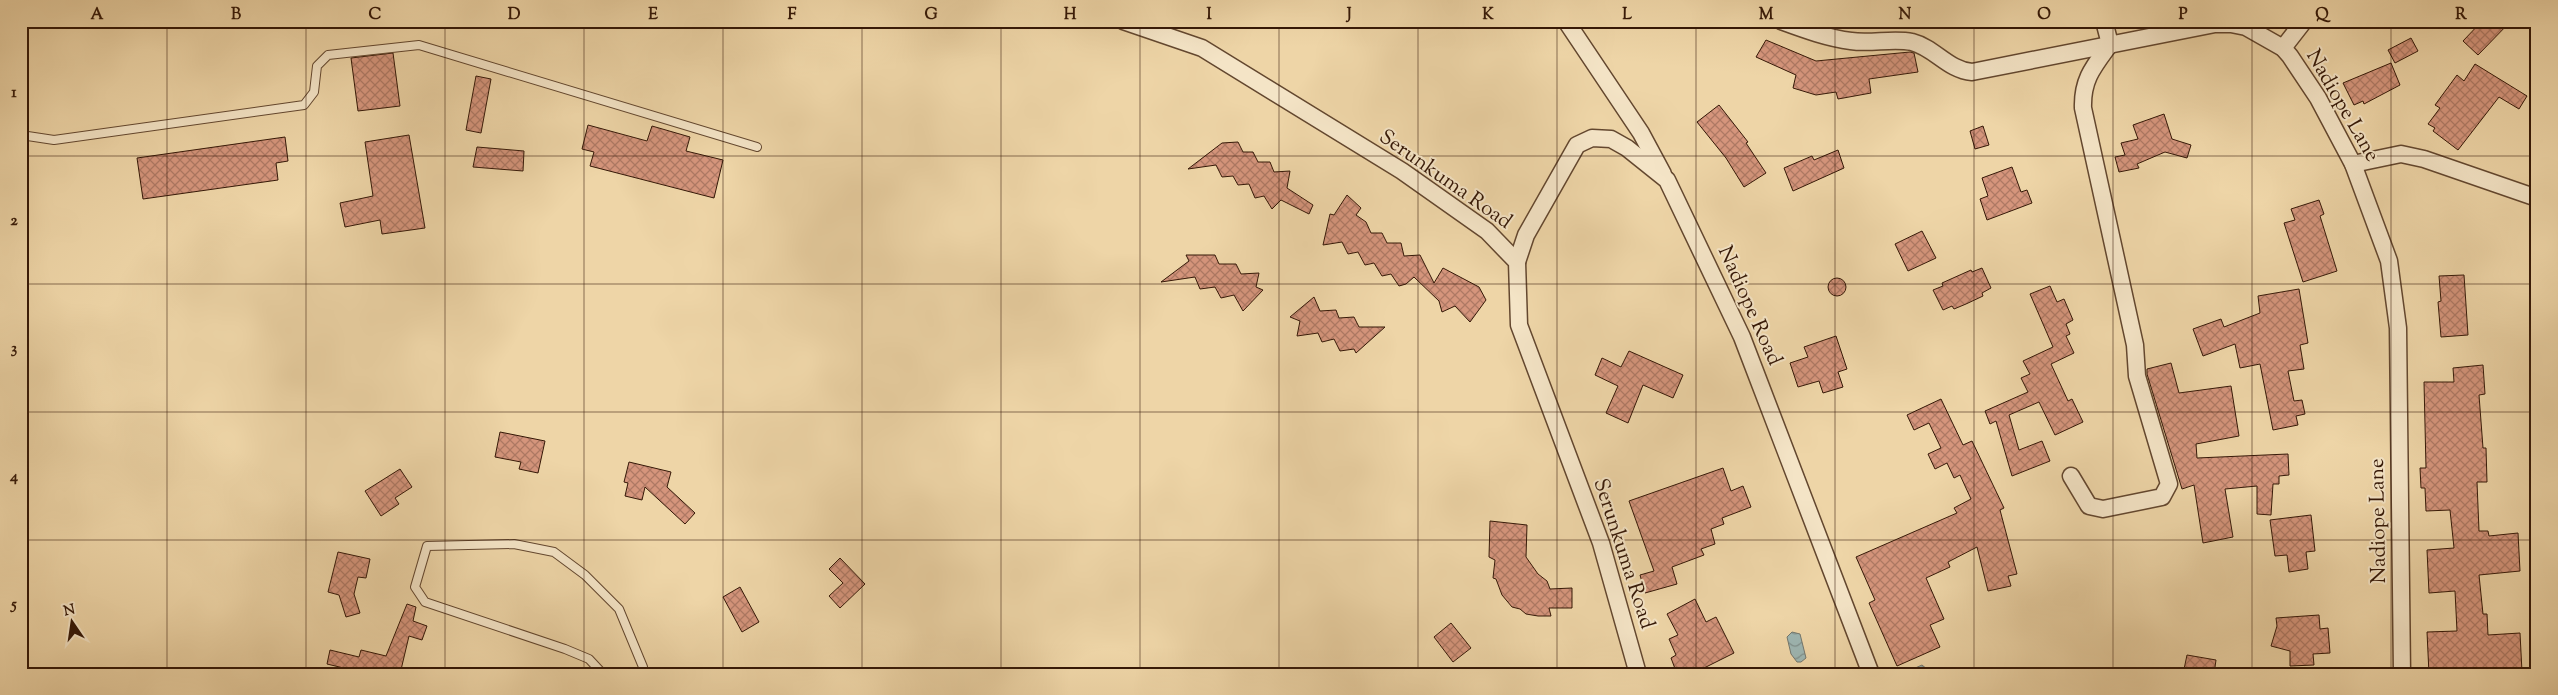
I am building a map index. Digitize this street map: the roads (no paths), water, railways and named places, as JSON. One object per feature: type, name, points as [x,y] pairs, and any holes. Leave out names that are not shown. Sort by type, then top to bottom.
[{"type":"street","name":"Serunkuma Road","points":[[1124,21],[1202,48],[1402,171],[1487,231],[1517,262],[1519,324],[1601,543],[1638,674]]},
{"type":"street","points":[[1566,21],[1641,133],[1667,180]]},
{"type":"street","name":"Nadiope Lane","points":[[1781,21],[1851,41],[1910,42],[1928,47],[1962,71],[1972,72],[2110,44],[2231,24],[2260,34],[2283,48],[2318,98],[2353,164],[2389,261],[2398,328],[2402,674]]},
{"type":"street","points":[[2071,476],[2089,506],[2103,510],[2162,497],[2169,484],[2137,376],[2135,345],[2083,108],[2082,91],[2090,72],[2110,44],[2104,21]]},
{"type":"street","points":[[2283,48],[2304,21]]},
{"type":"street","name":"Nadiope Road","points":[[1517,262],[1526,236],[1577,145],[1592,138],[1611,139],[1627,148],[1667,180],[1742,337],[1871,674]]},
{"type":"street","points":[[2353,164],[2401,154],[2446,165],[2537,198]]},
{"type":"lane","points":[[21,135],[54,140],[304,105],[314,92],[318,66],[328,55],[419,45],[758,147]]},
{"type":"lane","points":[[603,674],[589,659],[425,602],[415,587],[427,546],[514,544],[554,552],[585,575],[619,609],[643,667],[643,674]]},
{"type":"water","points":[[2537,627],[2537,661],[2533,660],[2530,643]]},
{"type":"water","points":[[1792,632],[1800,634],[1806,658],[1801,662],[1797,662],[1791,654],[1787,637]]},
{"type":"water","points":[[1922,665],[1933,674],[1916,674],[1913,669]]}]
